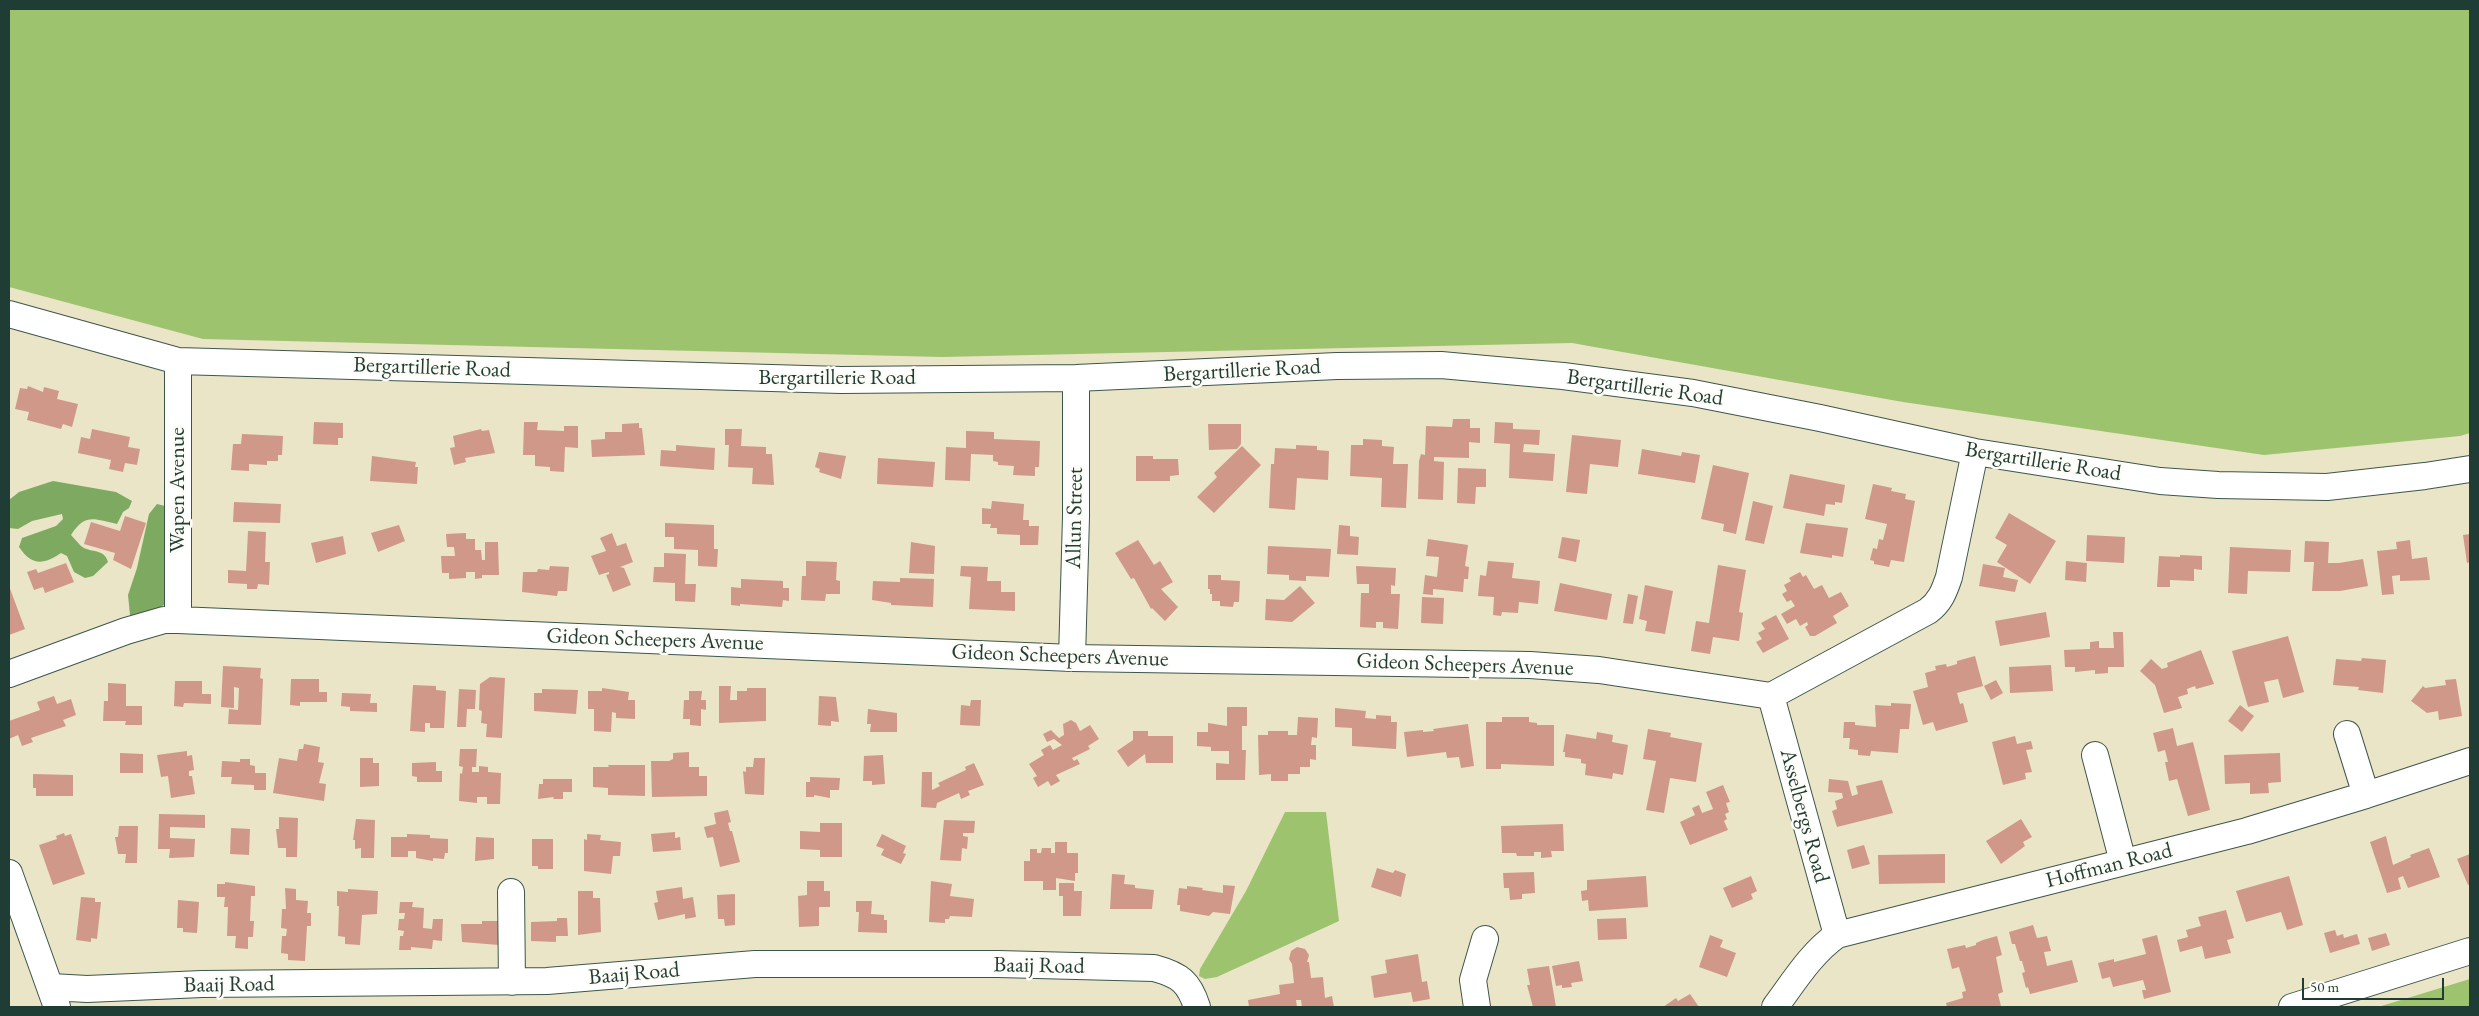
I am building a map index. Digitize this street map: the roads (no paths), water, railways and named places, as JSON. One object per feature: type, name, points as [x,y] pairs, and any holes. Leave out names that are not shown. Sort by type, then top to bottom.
[{"type":"street","name":"Bergartillerie Road","points":[[9,314],[178,361],[841,380],[1076,378],[1337,366],[1441,365],[1563,376],[1693,393],[1976,452],[2160,481],[2218,485],[2327,487],[2470,469]]},
{"type":"street","name":"Wapen Avenue","points":[[178,361],[178,620]]},
{"type":"street","name":"Allun Street","points":[[1072,658],[1076,517],[1076,378]]},
{"type":"street","points":[[1771,696],[1928,612],[1937,604],[1944,593],[1949,578],[1976,452]]},
{"type":"street","name":"Gideon Scheepers Avenue","points":[[9,674],[126,631],[164,620],[178,620],[1072,658],[1530,664],[1599,670],[1771,696]]},
{"type":"street","name":"Asselbergs Road","points":[[1771,696],[1837,935]]},
{"type":"street","points":[[2347,734],[2366,795]]},
{"type":"street","points":[[2095,754],[2123,862]]},
{"type":"street","name":"Hoffman Road","points":[[1774,1007],[1814,956],[1837,935],[2247,831],[2470,761]]},
{"type":"street","points":[[9,873],[54,997]]},
{"type":"street","points":[[510,892],[512,982]]},
{"type":"street","points":[[1477,1007],[1473,980],[1485,939]]},
{"type":"street","points":[[2292,1007],[2470,951]]},
{"type":"street","name":"Baaij Road","points":[[54,997],[87,989],[202,984],[547,982],[755,964],[998,964],[1154,968],[1176,974],[1192,992],[1197,1007]]},
{"type":"street","points":[[2340,1007],[2470,964]]}]
